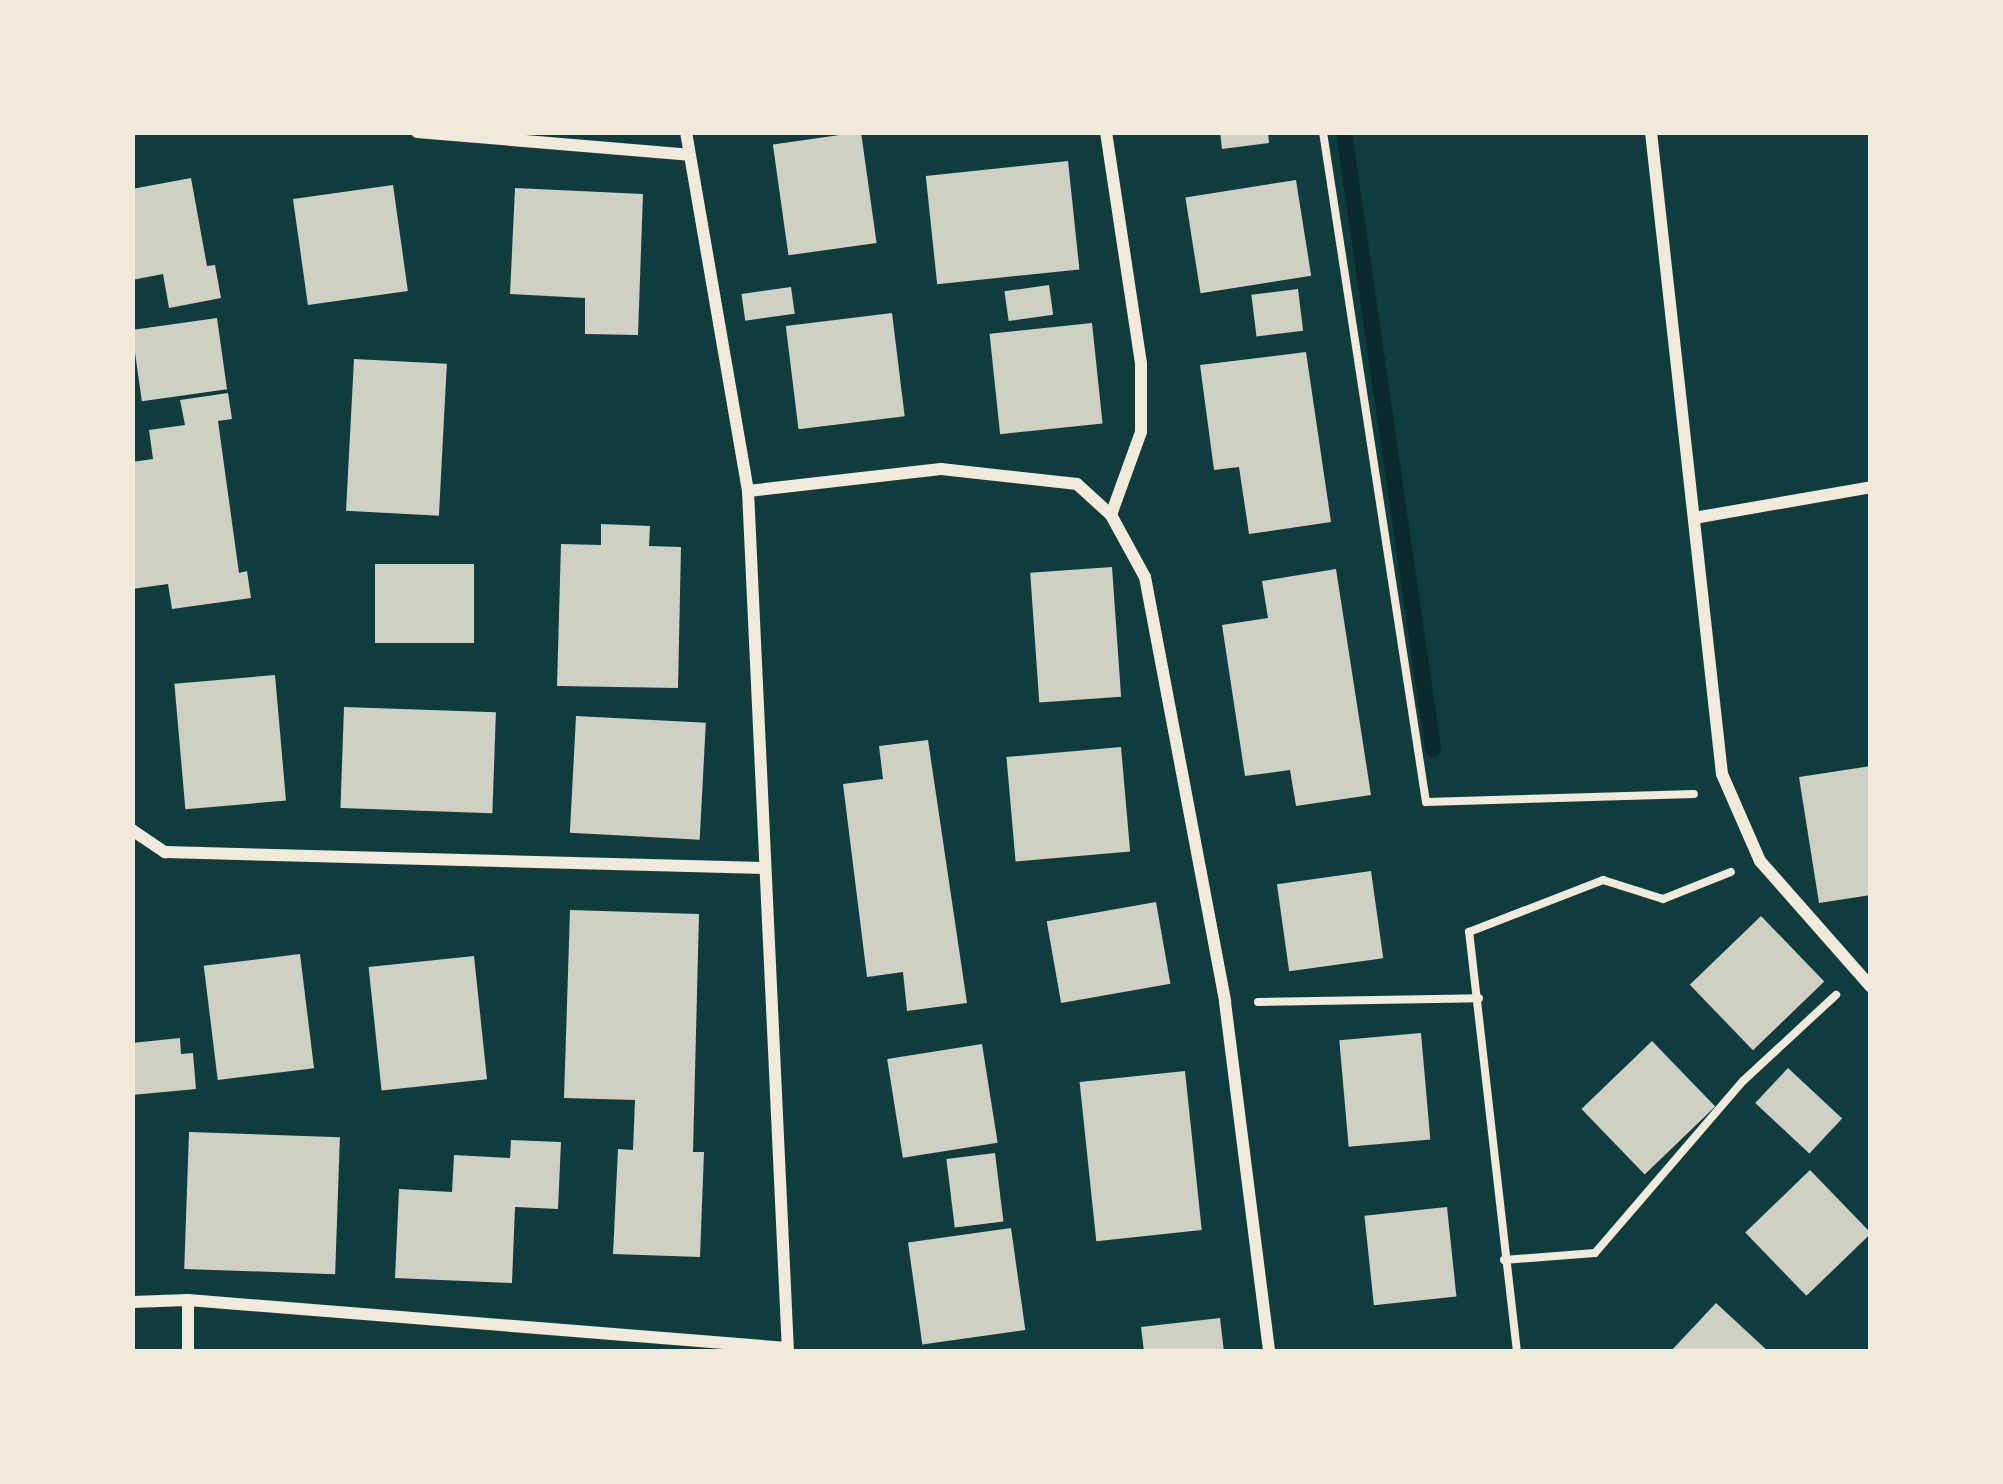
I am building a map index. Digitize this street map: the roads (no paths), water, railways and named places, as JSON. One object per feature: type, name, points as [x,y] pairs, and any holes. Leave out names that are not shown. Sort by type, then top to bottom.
[{"type":"street","points":[[417,132],[689,155]]},
{"type":"street","points":[[132,1302],[188,1300],[788,1350],[748,491],[686,132]]},
{"type":"street","points":[[1106,132],[1142,363],[1141,432],[1111,514]]},
{"type":"street","points":[[1651,132],[1722,774],[1760,860],[1871,987]]},
{"type":"street","points":[[748,491],[941,470],[1077,484],[1111,514],[1145,577],[1225,1002],[1269,1352]]},
{"type":"street","points":[[1694,518],[1871,487]]},
{"type":"street","points":[[132,830],[165,852],[765,868]]},
{"type":"street","points":[[188,1300],[188,1352]]},
{"type":"waterway","points":[[1344,132],[1433,749]]}]
